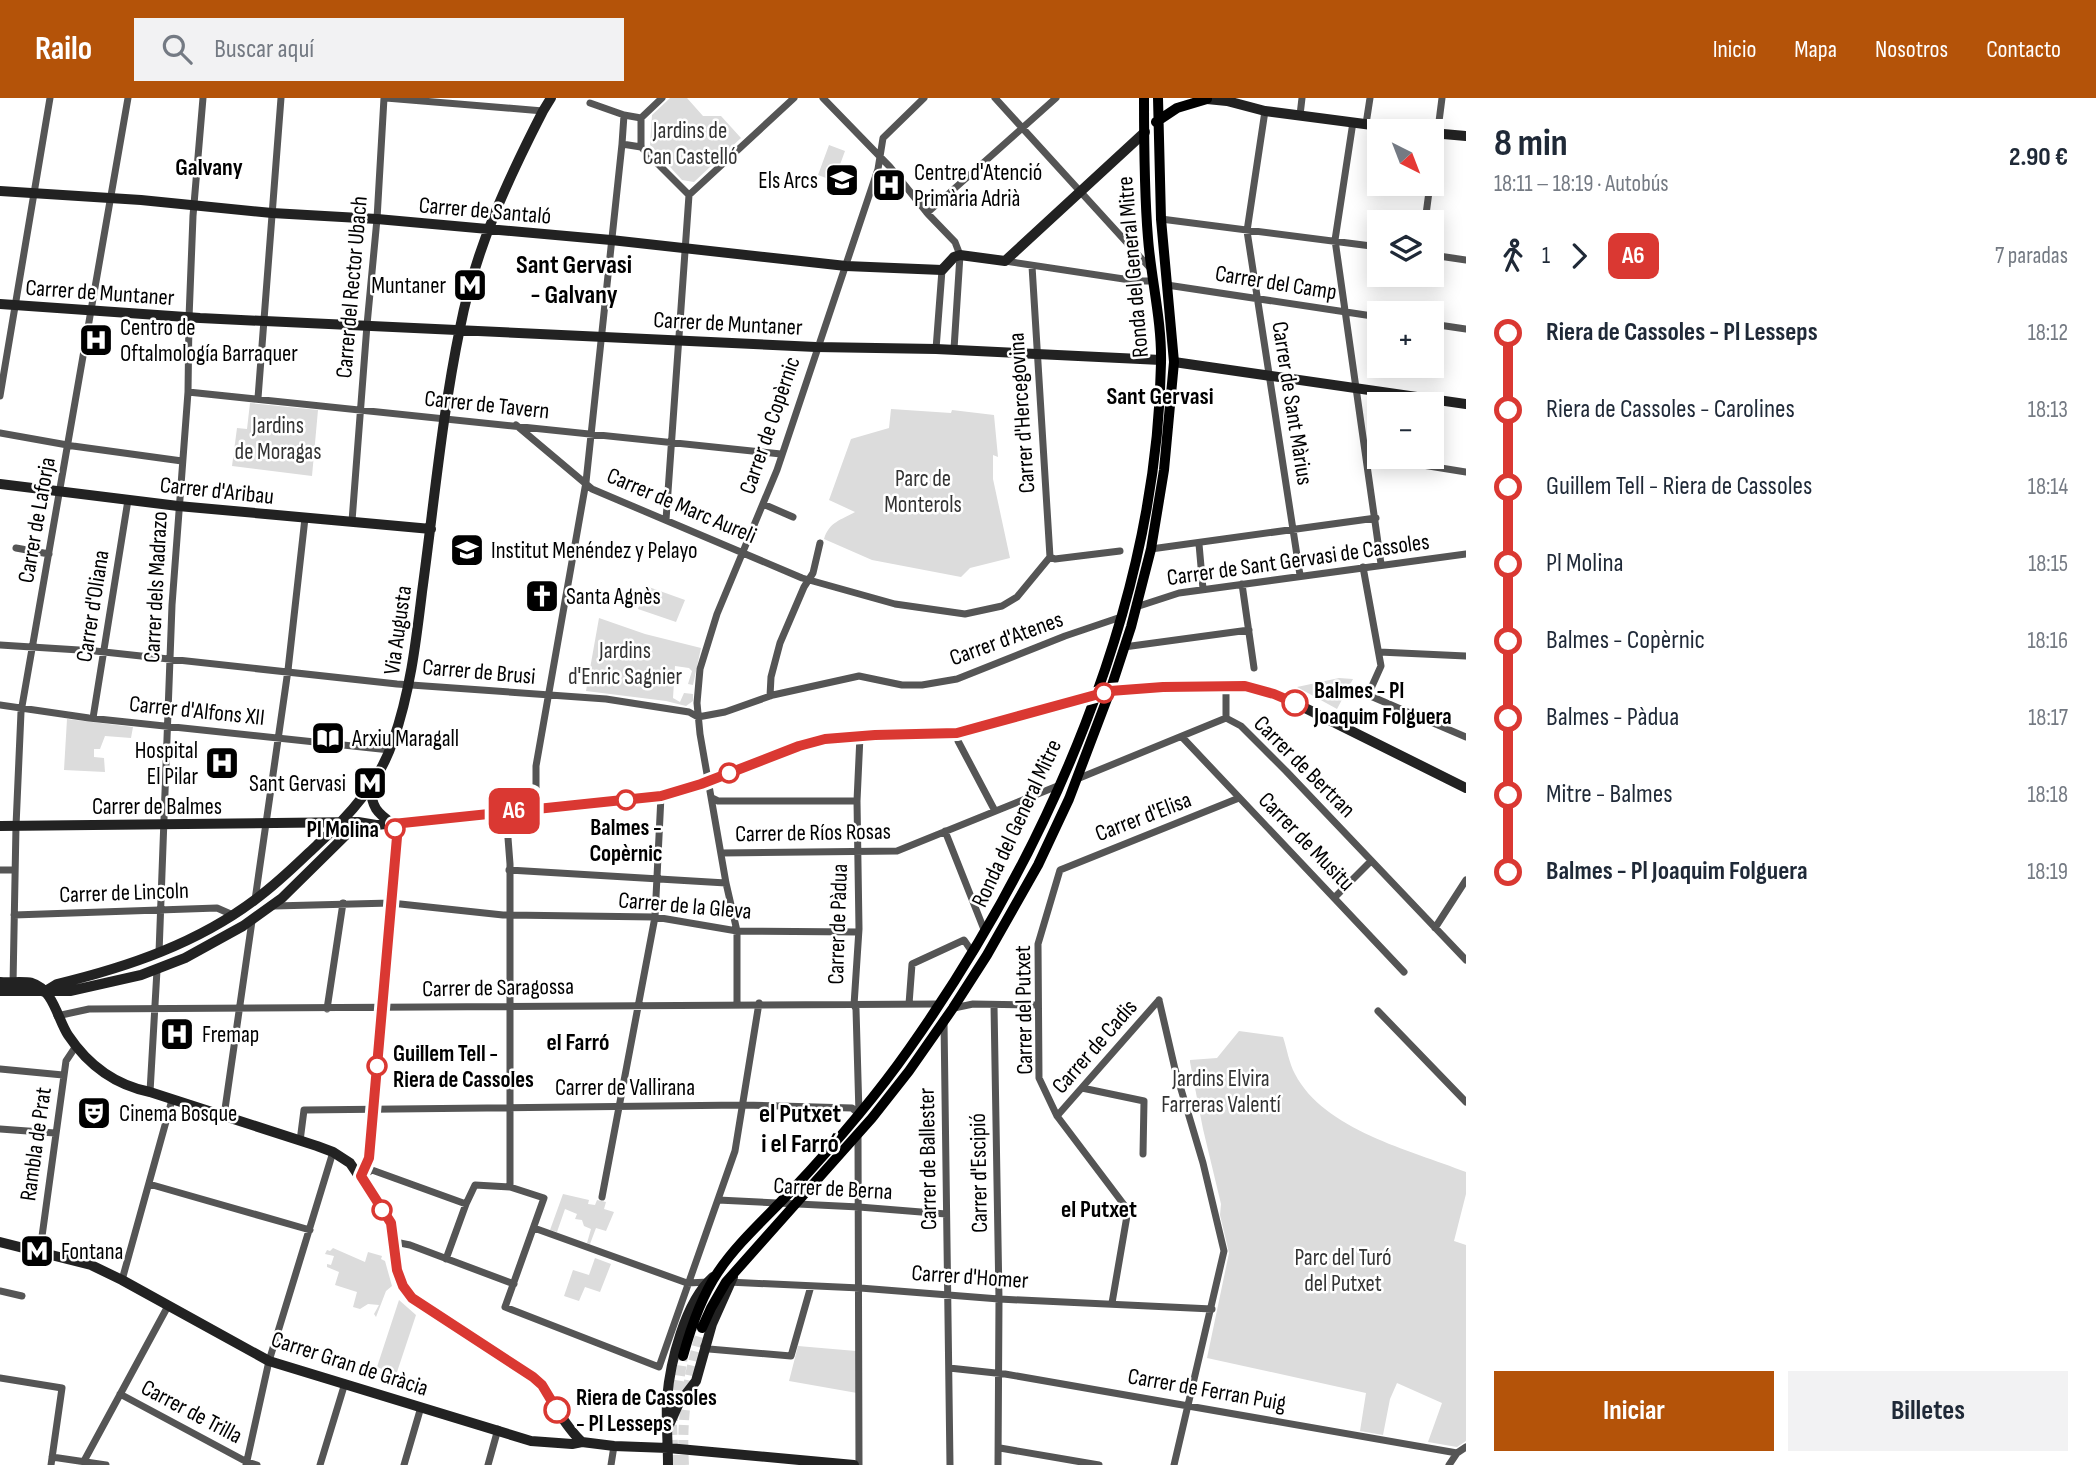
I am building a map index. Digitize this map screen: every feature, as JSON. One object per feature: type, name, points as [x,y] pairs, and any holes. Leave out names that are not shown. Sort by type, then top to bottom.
[{"type":"main road","name":"Ronda del General Mitre","points":[[683,1356],[712,1279],[859,1114],[905,1055],[974,953],[1026,860],[1061,785],[1095,695],[1121,617],[1137,555],[1152,468],[1161,360],[1148,236],[1144,98]]},
{"type":"main road","name":"Ronda del General Mitre","points":[[702,1328],[710,1308],[736,1270],[858,1134],[908,1072],[987,955],[1027,885],[1077,779],[1110,691],[1151,549],[1164,470],[1174,362],[1161,219],[1158,98]]},
{"type":"main road","points":[[1144,132],[1188,102],[1206,99]]},
{"type":"main road","points":[[1161,360],[1174,362]]},
{"type":"main road","points":[[1095,695],[1110,691]]},
{"type":"main road","points":[[1061,785],[1077,779]]},
{"type":"main road","points":[[858,1134],[859,1114]]},
{"type":"street","points":[[0,396],[50,98]]},
{"type":"street","name":"Carrer de Laforja","points":[[16,987],[15,870],[21,707],[128,98]]},
{"type":"street","name":"Carrer dels Madrazo","points":[[159,953],[170,660],[178,506],[188,392],[188,317],[203,98]]},
{"type":"street","points":[[258,398],[281,98]]},
{"type":"street","points":[[385,98],[486,102],[542,111]]},
{"type":"street","name":"Carrer del Rector Ubach","points":[[352,522],[385,98]]},
{"type":"street","name":"Via Augusta","points":[[44,992],[57,984],[159,953],[255,905],[359,804],[372,782],[390,750],[409,684],[459,330],[471,279],[487,230],[514,167],[551,98]]},
{"type":"street","points":[[641,147],[641,118],[663,98]]},
{"type":"street","points":[[666,520],[689,195],[794,98]]},
{"type":"street","points":[[823,98],[955,242],[960,255],[954,349]]},
{"type":"street","name":"Carrer de Copèrnic","points":[[737,1004],[737,931],[726,883],[698,717],[700,669],[717,614],[763,504],[846,266],[878,169],[883,138],[924,98]]},
{"type":"street","points":[[995,98],[1081,191],[1152,275]]},
{"type":"street","points":[[927,212],[1056,98]]},
{"type":"street","points":[[1300,115],[1302,98]]},
{"type":"street","points":[[1206,99],[1227,99],[1265,111],[1366,124],[1370,98]]},
{"type":"street","points":[[1437,119],[1442,98]]},
{"type":"street","points":[[590,103],[641,118]]},
{"type":"street","name":"Carrer de Sant Màrius","points":[[1265,111],[1247,231],[1300,576]]},
{"type":"street","points":[[536,809],[536,766],[550,696],[592,435],[624,115]]},
{"type":"street","points":[[1353,122],[1335,240],[1367,456]]},
{"type":"street","points":[[1005,261],[1144,132]]},
{"type":"street","points":[[1444,134],[1466,136]]},
{"type":"street","points":[[622,144],[641,147],[689,195]]},
{"type":"street","name":"Carrer de Santaló","points":[[0,191],[377,219],[611,240],[846,266],[942,270]]},
{"type":"street","points":[[1161,219],[1367,245]]},
{"type":"street","points":[[936,349],[942,270],[954,257],[960,255],[1031,266],[1152,275]]},
{"type":"street","points":[[1444,257],[1466,260]]},
{"type":"street","name":"Carrer d'Hercegovina","points":[[1031,266],[1050,557]]},
{"type":"street","name":"Carrer del Camp","points":[[1167,285],[1367,315]]},
{"type":"street","name":"Carrer de Muntaner","points":[[0,304],[264,321],[1161,360]]},
{"type":"street","points":[[1444,326],[1466,329]]},
{"type":"street","points":[[1174,362],[1466,404]]},
{"type":"street","name":"Carrer de Tavern","points":[[188,392],[781,454]]},
{"type":"street","name":"Carrer de Marc Aureli","points":[[516,425],[592,489],[809,580],[895,604],[965,614],[1002,606],[1017,597],[1050,557]]},
{"type":"street","points":[[0,433],[68,446],[182,461]]},
{"type":"street","points":[[1444,468],[1466,472]]},
{"type":"street","points":[[1369,469],[1381,564]]},
{"type":"street","name":"Carrer d'Aribau","points":[[0,484],[178,506],[431,528]]},
{"type":"street","name":"Carrer d'Oliana","points":[[93,718],[128,500]]},
{"type":"street","points":[[763,504],[793,517]]},
{"type":"street","points":[[224,1116],[288,670],[305,518]]},
{"type":"street","points":[[1151,549],[1376,518]]},
{"type":"street","points":[[770,696],[771,677],[780,643],[809,580],[820,543]]},
{"type":"street","points":[[1199,544],[1203,589]]},
{"type":"street","points":[[16,548],[49,554]]},
{"type":"street","points":[[1050,557],[1055,559],[1121,551]]},
{"type":"street","name":"Carrer de Sant Gervasi de Cassoles","points":[[1136,607],[1175,593],[1466,554]]},
{"type":"street","points":[[1363,567],[1381,668],[1368,695],[1466,737]]},
{"type":"street","points":[[1242,583],[1254,668]]},
{"type":"street","name":"Carrer d'Atenes","points":[[698,717],[725,712],[770,696],[864,675],[902,685],[922,685],[957,679],[1121,617]]},
{"type":"street","points":[[1124,647],[1249,630]]},
{"type":"street","name":"Carrer de Brusi","points":[[0,645],[104,652],[409,684],[621,701],[690,712],[698,717]]},
{"type":"street","points":[[1379,652],[1466,656]]},
{"type":"street","points":[[1226,685],[1226,718]]},
{"type":"street","points":[[1110,691],[1226,685],[1254,688],[1295,703],[1466,788]]},
{"type":"street","name":"Carrer de Balmes","points":[[0,826],[366,822],[374,825],[661,796],[825,739],[957,733],[1095,695]]},
{"type":"street","name":"Carrer d'Alfons XII","points":[[0,705],[93,718],[390,750]]},
{"type":"street","name":"Carrer de Bertran","points":[[1077,779],[1226,718],[1241,726],[1466,960]]},
{"type":"street","points":[[957,733],[961,747],[995,811]]},
{"type":"street","name":"Carrer de Pàdua","points":[[859,1114],[854,1005],[858,932],[857,802],[860,736]]},
{"type":"street","name":"Carrer de Musitu","points":[[1182,737],[1404,972]]},
{"type":"street","points":[[361,1176],[369,1158],[397,837],[393,824],[373,807],[372,782]]},
{"type":"street","name":"Carrer de Ríos Rosas","points":[[721,853],[897,851],[1061,785]]},
{"type":"street","points":[[602,1196],[655,917],[661,796]]},
{"type":"street","points":[[712,798],[718,801],[857,802]]},
{"type":"street","name":"Carrer d'Elisa","points":[[1060,870],[1239,798]]},
{"type":"street","points":[[506,812],[509,870],[510,1187]]},
{"type":"street","name":"Via Augusta","points":[[0,982],[44,992],[70,991],[158,970],[208,947],[252,921],[301,881],[344,836],[374,825]]},
{"type":"street","points":[[945,831],[986,933]]},
{"type":"street","points":[[1334,898],[1371,861]]},
{"type":"street","points":[[0,870],[15,870]]},
{"type":"street","points":[[509,870],[726,883]]},
{"type":"street","name":"Carrer del Putxet","points":[[1060,870],[1038,944],[1039,1078],[1057,1116],[1128,1210],[1112,1303]]},
{"type":"street","points":[[1435,928],[1466,880]]},
{"type":"street","points":[[327,1009],[343,903]]},
{"type":"street","points":[[255,905],[267,909],[279,905],[391,903],[509,915]]},
{"type":"street","name":"Carrer de Lincoln","points":[[15,915],[217,908],[233,915]]},
{"type":"street","name":"Carrer de la Gleva","points":[[509,915],[655,917],[737,931],[858,932]]},
{"type":"street","points":[[909,1004],[912,964],[964,940],[974,953]]},
{"type":"street","points":[[150,1092],[159,953]]},
{"type":"street","name":"Via Augusta","points":[[0,991],[16,987]]},
{"type":"street","points":[[44,992],[76,1046],[114,1081],[300,1140],[333,1152],[350,1163],[391,1223],[400,1278],[412,1298],[533,1377],[542,1385],[569,1429],[582,1442]]},
{"type":"street","name":"Carrer de Cadis","points":[[1057,1116],[1158,1000],[1224,1251],[1212,1309]]},
{"type":"street","points":[[446,1259],[475,1185],[510,1187],[544,1198],[505,1307],[659,1367],[735,1150],[759,1003]]},
{"type":"street","name":"Carrer de Saragossa","points":[[57,1016],[89,1009],[155,1008],[940,1004]]},
{"type":"street","points":[[953,1008],[973,1004],[1038,1005]]},
{"type":"street","name":"Carrer d'Escipió","points":[[995,1005],[1000,1448],[998,1465]]},
{"type":"street","points":[[1378,1011],[1466,1102]]},
{"type":"street","name":"Carrer de Ballester","points":[[944,1021],[950,1465]]},
{"type":"street","name":"Rambla de Prat","points":[[40,1251],[63,1075],[68,1055],[76,1046]]},
{"type":"street","points":[[0,1069],[63,1075]]},
{"type":"street","points":[[1082,1088],[1144,1101],[1143,1154]]},
{"type":"street","points":[[122,1280],[172,1100]]},
{"type":"street","name":"Carrer de Vallirana","points":[[300,1140],[304,1110],[743,1105],[834,1106],[852,1108],[859,1114]]},
{"type":"street","points":[[0,1129],[55,1133]]},
{"type":"street","points":[[856,1465],[860,1288],[858,1134]]},
{"type":"street","points":[[246,1464],[269,1361],[333,1152]]},
{"type":"street","points":[[361,1176],[372,1171],[466,1204]]},
{"type":"street","points":[[149,1184],[310,1230]]},
{"type":"street","name":"Carrer de Berna","points":[[718,1200],[946,1214]]},
{"type":"street","name":"Carrer d'Homer","points":[[534,1228],[687,1283],[712,1279],[999,1299],[1212,1309]]},
{"type":"street","name":"Carrer Gran de Gràcia","points":[[0,1242],[91,1265],[269,1361],[547,1443],[582,1442],[668,1448],[856,1465]]},
{"type":"street","points":[[395,1242],[514,1284]]},
{"type":"street","name":"Ronda del General Mitre","points":[[668,1465],[670,1377],[687,1317],[712,1279]]},
{"type":"street","name":"Ronda del General Mitre","points":[[667,1429],[679,1403],[698,1374],[704,1346],[729,1282]]},
{"type":"street","points":[[704,1346],[709,1349],[791,1356],[810,1286]]},
{"type":"street","points":[[0,1291],[22,1296]]},
{"type":"street","points":[[84,1461],[168,1306]]},
{"type":"street","points":[[1174,1465],[1212,1309]]},
{"type":"street","name":"Carrer de Ferran Puig","points":[[949,1368],[999,1373],[1457,1453]]},
{"type":"street","points":[[670,1377],[681,1386],[693,1385]]},
{"type":"street","points":[[0,1378],[62,1388],[51,1461],[84,1461],[106,1465]]},
{"type":"street","points":[[320,1465],[345,1383]]},
{"type":"street","name":"Carrer de Trilla","points":[[120,1394],[246,1464],[257,1465]]},
{"type":"street","points":[[404,1465],[421,1407]]},
{"type":"street","points":[[488,1465],[498,1430]]},
{"type":"street","points":[[611,1465],[614,1446]]},
{"type":"street","points":[[1448,1465],[1457,1453],[1466,1447]]},
{"type":"street","points":[[1000,1448],[1098,1465]]},
{"type":"green space","name":"Jardins de Can Castelló","points":[[670,98],[687,98],[703,116],[721,116],[741,138],[694,182],[682,180],[650,145],[652,115]]},
{"type":"green space","points":[[829,145],[845,151],[834,181],[818,175]]},
{"type":"green space","name":"Jardins de Moragas","points":[[250,403],[318,410],[312,476],[232,466],[237,428],[247,429]]},
{"type":"green space","name":"Parc de Monterols","points":[[891,409],[951,413],[952,410],[994,415],[998,457],[993,455],[993,479],[1010,558],[970,568],[961,577],[872,560],[824,539],[832,525],[855,512],[829,500],[851,439],[889,428]]},
{"type":"green space","points":[[646,586],[685,600],[676,622],[638,609]]},
{"type":"green space","name":"Jardins d'Enric Sagnier","points":[[599,618],[645,634],[701,648],[693,685],[688,684],[692,671],[675,666],[673,698],[680,702],[684,693],[693,694],[693,701],[686,706],[586,691]]},
{"type":"green space","points":[[1339,678],[1353,679],[1337,709],[1297,687]]},
{"type":"green space","points":[[67,719],[133,727],[131,738],[105,736],[100,749],[94,749],[94,757],[104,758],[105,772],[64,770]]},
{"type":"green space","name":"Parc del Turó del Putxet","points":[[1239,1031],[1283,1037],[1293,1070],[1308,1093],[1326,1110],[1347,1124],[1370,1136],[1466,1172],[1466,1194],[1454,1241],[1466,1245],[1466,1441],[1457,1447],[1428,1442],[1442,1403],[1397,1383],[1390,1399],[1383,1435],[1360,1431],[1366,1393],[1207,1358],[1229,1253],[1190,1060],[1217,1058]]},
{"type":"green space","points":[[563,1194],[589,1200],[588,1204],[595,1205],[597,1200],[606,1202],[604,1209],[614,1212],[606,1231],[596,1228],[590,1244],[587,1243],[591,1229],[584,1226],[582,1220],[575,1219],[577,1214],[565,1209],[557,1232],[550,1230]]},
{"type":"green space","points":[[333,1248],[365,1262],[368,1252],[382,1256],[392,1286],[386,1291],[376,1317],[374,1314],[379,1305],[368,1304],[360,1309],[353,1307],[357,1292],[335,1285],[339,1272],[327,1267],[327,1264],[331,1265],[334,1256],[325,1254]]},
{"type":"green space","points":[[595,1258],[611,1264],[600,1292],[585,1287],[579,1301],[564,1296],[573,1270],[589,1275]]},
{"type":"green space","points":[[399,1300],[416,1315],[396,1375],[377,1367]]},
{"type":"green space","points":[[798,1346],[856,1351],[857,1393],[789,1381]]},
{"type":"tunnel","points":[[684,1465],[687,1396],[702,1328]]},
{"type":"tunnel","points":[[674,1465],[672,1425],[683,1356]]},
{"type":"bus line","name":"A6","points":[[557,1410],[542,1385],[533,1377],[417,1303],[407,1292],[397,1270],[393,1228],[361,1176],[369,1158],[397,837],[393,824],[661,796],[825,739],[957,733],[1110,691],[1245,686],[1295,703]]},
{"type":"place","name":"Els Arcs","points":[[842,180]]},
{"type":"place","name":"Centre d'Atenció Primària Adrià","points":[[889,185]]},
{"type":"place","name":"Muntaner","points":[[470,285]]},
{"type":"place","name":"Centro de Oftalmología Barraquer","points":[[96,340]]},
{"type":"place","name":"Institut Menéndez y Pelayo","points":[[467,550]]},
{"type":"place","name":"Santa Agnès","points":[[542,596]]},
{"type":"place","name":"Balmes - Pl Joaquim Folguera","points":[[1295,703]]},
{"type":"place","name":"Arxiu Maragall","points":[[328,738]]},
{"type":"place","name":"Hospital El Pilar","points":[[222,763]]},
{"type":"place","name":"Sant Gervasi","points":[[370,783]]},
{"type":"place","name":"Balmes - Copèrnic","points":[[626,800]]},
{"type":"place","name":"Pl Molina","points":[[395,829]]},
{"type":"place","name":"Fremap","points":[[177,1034]]},
{"type":"place","name":"Guillem Tell - Riera de Cassoles","points":[[377,1066]]},
{"type":"place","name":"Cinema Bosque","points":[[94,1113]]},
{"type":"place","name":"Fontana","points":[[37,1251]]},
{"type":"place","name":"Riera de Cassoles - Pl Lesseps","points":[[557,1410]]},
{"type":"district","name":"Galvany","points":[[209,167]]},
{"type":"district","name":"Sant Gervasi - Galvany","points":[[574,279]]},
{"type":"district","name":"Sant Gervasi","points":[[1160,396]]},
{"type":"district","name":"el Farró","points":[[578,1042]]},
{"type":"district","name":"el Putxet i el Farró","points":[[800,1128]]},
{"type":"district","name":"el Putxet","points":[[1099,1209]]},
{"type":"park label","name":"Jardins Elvira Farreras Valentí","points":[[1221,1091]]}]
